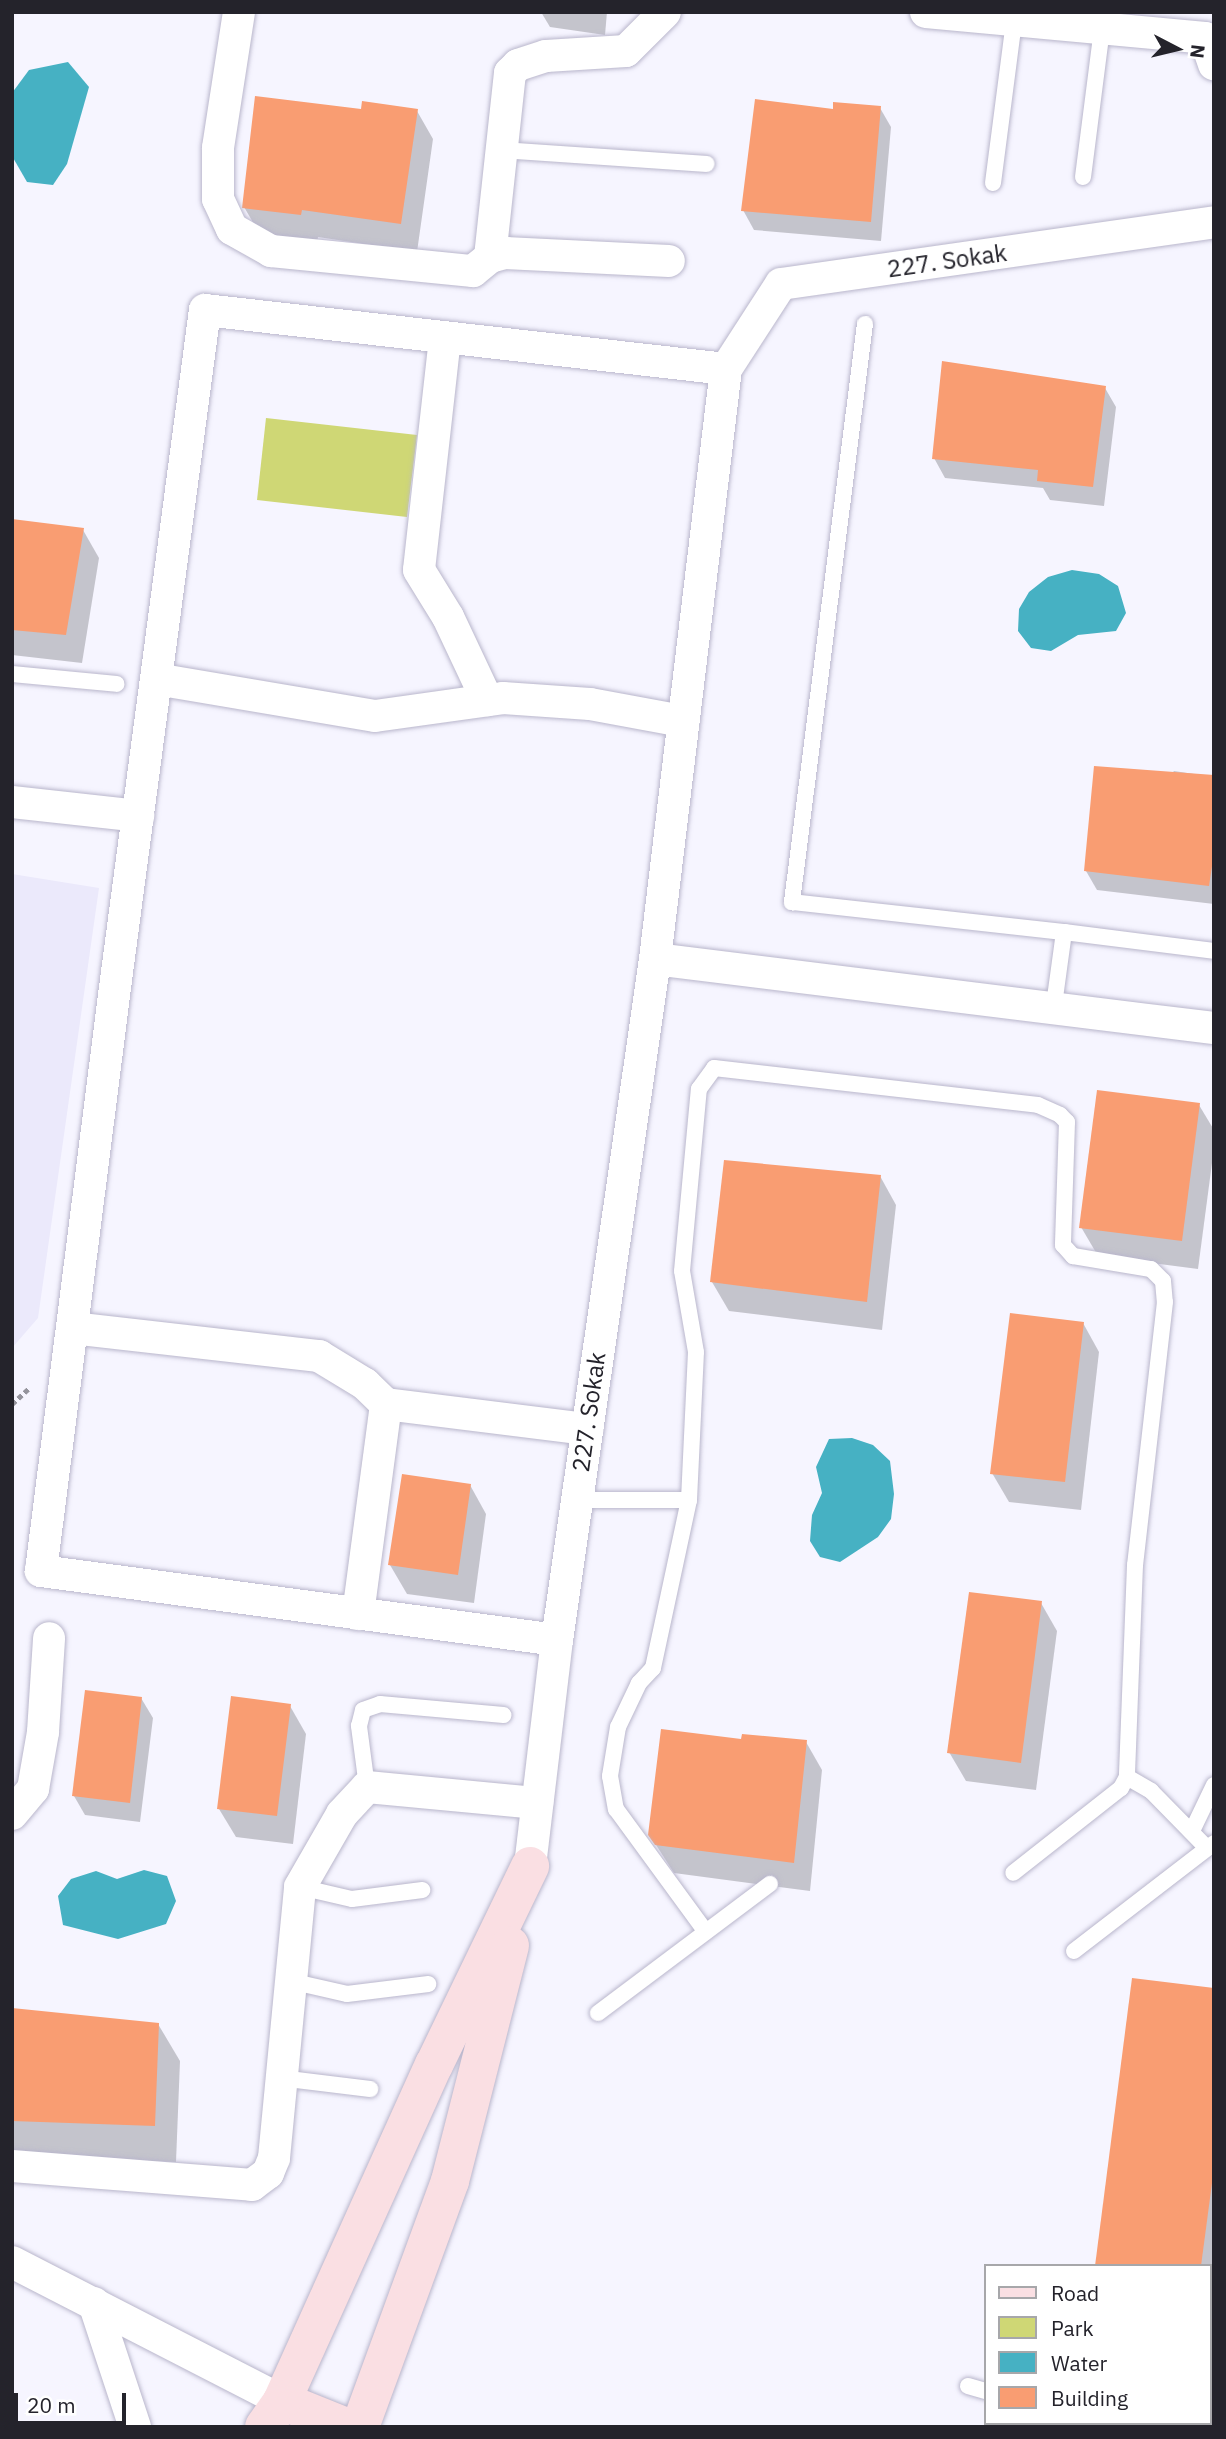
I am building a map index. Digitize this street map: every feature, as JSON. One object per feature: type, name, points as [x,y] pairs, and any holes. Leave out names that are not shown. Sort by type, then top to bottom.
[{"type":"street","points":[[239,12],[218,148],[218,198],[232,229],[271,251],[473,271],[490,257],[505,253],[669,261]]},
{"type":"street","points":[[490,257],[510,73],[518,65],[546,56],[626,51],[665,12]]},
{"type":"street","points":[[926,12],[1205,38],[1214,64]]},
{"type":"street","name":"227. Sokak","points":[[530,1866],[576,1500],[655,959],[726,369],[781,284],[1214,222]]},
{"type":"street","points":[[557,1640],[41,1571],[205,310],[726,369]]},
{"type":"street","points":[[446,338],[419,570],[448,617],[487,701]]},
{"type":"street","points":[[156,679],[375,716],[487,701],[590,704],[683,721]]},
{"type":"street","points":[[12,802],[138,816]]},
{"type":"street","points":[[655,959],[1054,1004],[1214,1028]]},
{"type":"street","points":[[72,1328],[318,1356],[365,1384],[386,1404],[587,1429]]},
{"type":"street","points":[[358,1614],[386,1404]]},
{"type":"street","points":[[12,1814],[33,1789],[43,1732],[49,1638]]},
{"type":"street","points":[[12,2166],[245,2187],[268,2173],[274,2158],[300,1887],[342,1815],[367,1787],[537,1802]]},
{"type":"street","points":[[273,2414],[434,2065],[530,1866]]},
{"type":"street","points":[[360,2427],[450,2181],[530,1866]]},
{"type":"street","points":[[12,2262],[94,2303],[273,2414],[346,2427]]},
{"type":"street","points":[[94,2303],[135,2427]]},
{"type":"lane","points":[[993,183],[1014,21]]},
{"type":"lane","points":[[1083,177],[1102,29]]},
{"type":"lane","points":[[502,150],[706,164]]},
{"type":"lane","points":[[865,324],[792,902],[1214,951]]},
{"type":"lane","points":[[12,674],[117,684]]},
{"type":"lane","points":[[1054,1004],[1064,932]]},
{"type":"lane","points":[[706,1932],[616,1809],[610,1776],[618,1727],[639,1683],[653,1668],[689,1500],[696,1352],[682,1271],[699,1089],[714,1068],[731,1067],[1038,1105],[1060,1115],[1067,1122],[1063,1245],[1073,1256],[1151,1269],[1163,1281],[1165,1302],[1135,1565],[1127,1777],[1121,1788],[1013,1873]]},
{"type":"lane","points":[[576,1500],[689,1500]]},
{"type":"lane","points":[[367,1787],[359,1726],[363,1710],[380,1704],[504,1715]]},
{"type":"lane","points":[[1074,1951],[1211,1846],[1151,1791],[1127,1777]]},
{"type":"lane","points":[[1192,1831],[1214,1785]]},
{"type":"lane","points":[[598,2013],[770,1884]]},
{"type":"lane","points":[[300,1887],[352,1899],[422,1890]]},
{"type":"lane","points":[[290,1981],[347,1994],[428,1984]]},
{"type":"lane","points":[[280,2078],[370,2089]]},
{"type":"lane","points":[[968,2386],[984,2390]]},
{"type":"shaded area","points":[[12,874],[99,888],[38,1318],[12,1348]]},
{"type":"green space","points":[[266,418],[417,435],[407,517],[257,500]]},
{"type":"water","points":[[68,62],[89,87],[67,164],[53,185],[27,182],[12,156],[12,93],[29,70]]},
{"type":"water","points":[[1072,570],[1099,574],[1118,586],[1126,613],[1116,631],[1078,635],[1051,651],[1031,648],[1018,631],[1019,609],[1029,592],[1048,577]]},
{"type":"water","points":[[852,1438],[873,1445],[890,1461],[894,1494],[891,1519],[878,1537],[840,1562],[820,1557],[810,1541],[812,1515],[822,1493],[816,1467],[829,1439]]},
{"type":"water","points":[[144,1870],[167,1876],[176,1901],[166,1924],[118,1939],[63,1925],[58,1896],[71,1879],[96,1871],[117,1879]]},
{"type":"building","points":[[255,96],[361,109],[362,101],[418,109],[401,224],[302,210],[301,215],[242,208]]},
{"type":"building","points":[[755,99],[833,109],[833,102],[881,106],[871,222],[741,211]]},
{"type":"building","points":[[942,361],[1106,386],[1093,487],[1037,481],[1038,470],[932,459]]},
{"type":"building","points":[[12,519],[84,528],[66,635],[12,630]]},
{"type":"building","points":[[1094,766],[1214,775],[1214,853],[1209,886],[1084,871]]},
{"type":"building","points":[[1097,1090],[1200,1103],[1182,1241],[1079,1228]]},
{"type":"building","points":[[724,1160],[881,1175],[867,1302],[710,1282]]},
{"type":"building","points":[[1010,1313],[1084,1322],[1065,1482],[990,1474]]},
{"type":"building","points":[[402,1474],[471,1484],[458,1575],[388,1565]]},
{"type":"building","points":[[969,1592],[1042,1601],[1021,1763],[947,1753]]},
{"type":"building","points":[[85,1690],[142,1697],[130,1803],[72,1796]]},
{"type":"building","points":[[231,1696],[291,1704],[277,1816],[217,1809]]},
{"type":"building","points":[[661,1729],[741,1739],[742,1734],[807,1740],[794,1863],[655,1845],[648,1835]]},
{"type":"building","points":[[1132,1978],[1214,1988],[1214,2168],[1201,2264],[1095,2264]]},
{"type":"building","points":[[12,2008],[159,2023],[155,2126],[12,2121]]}]
